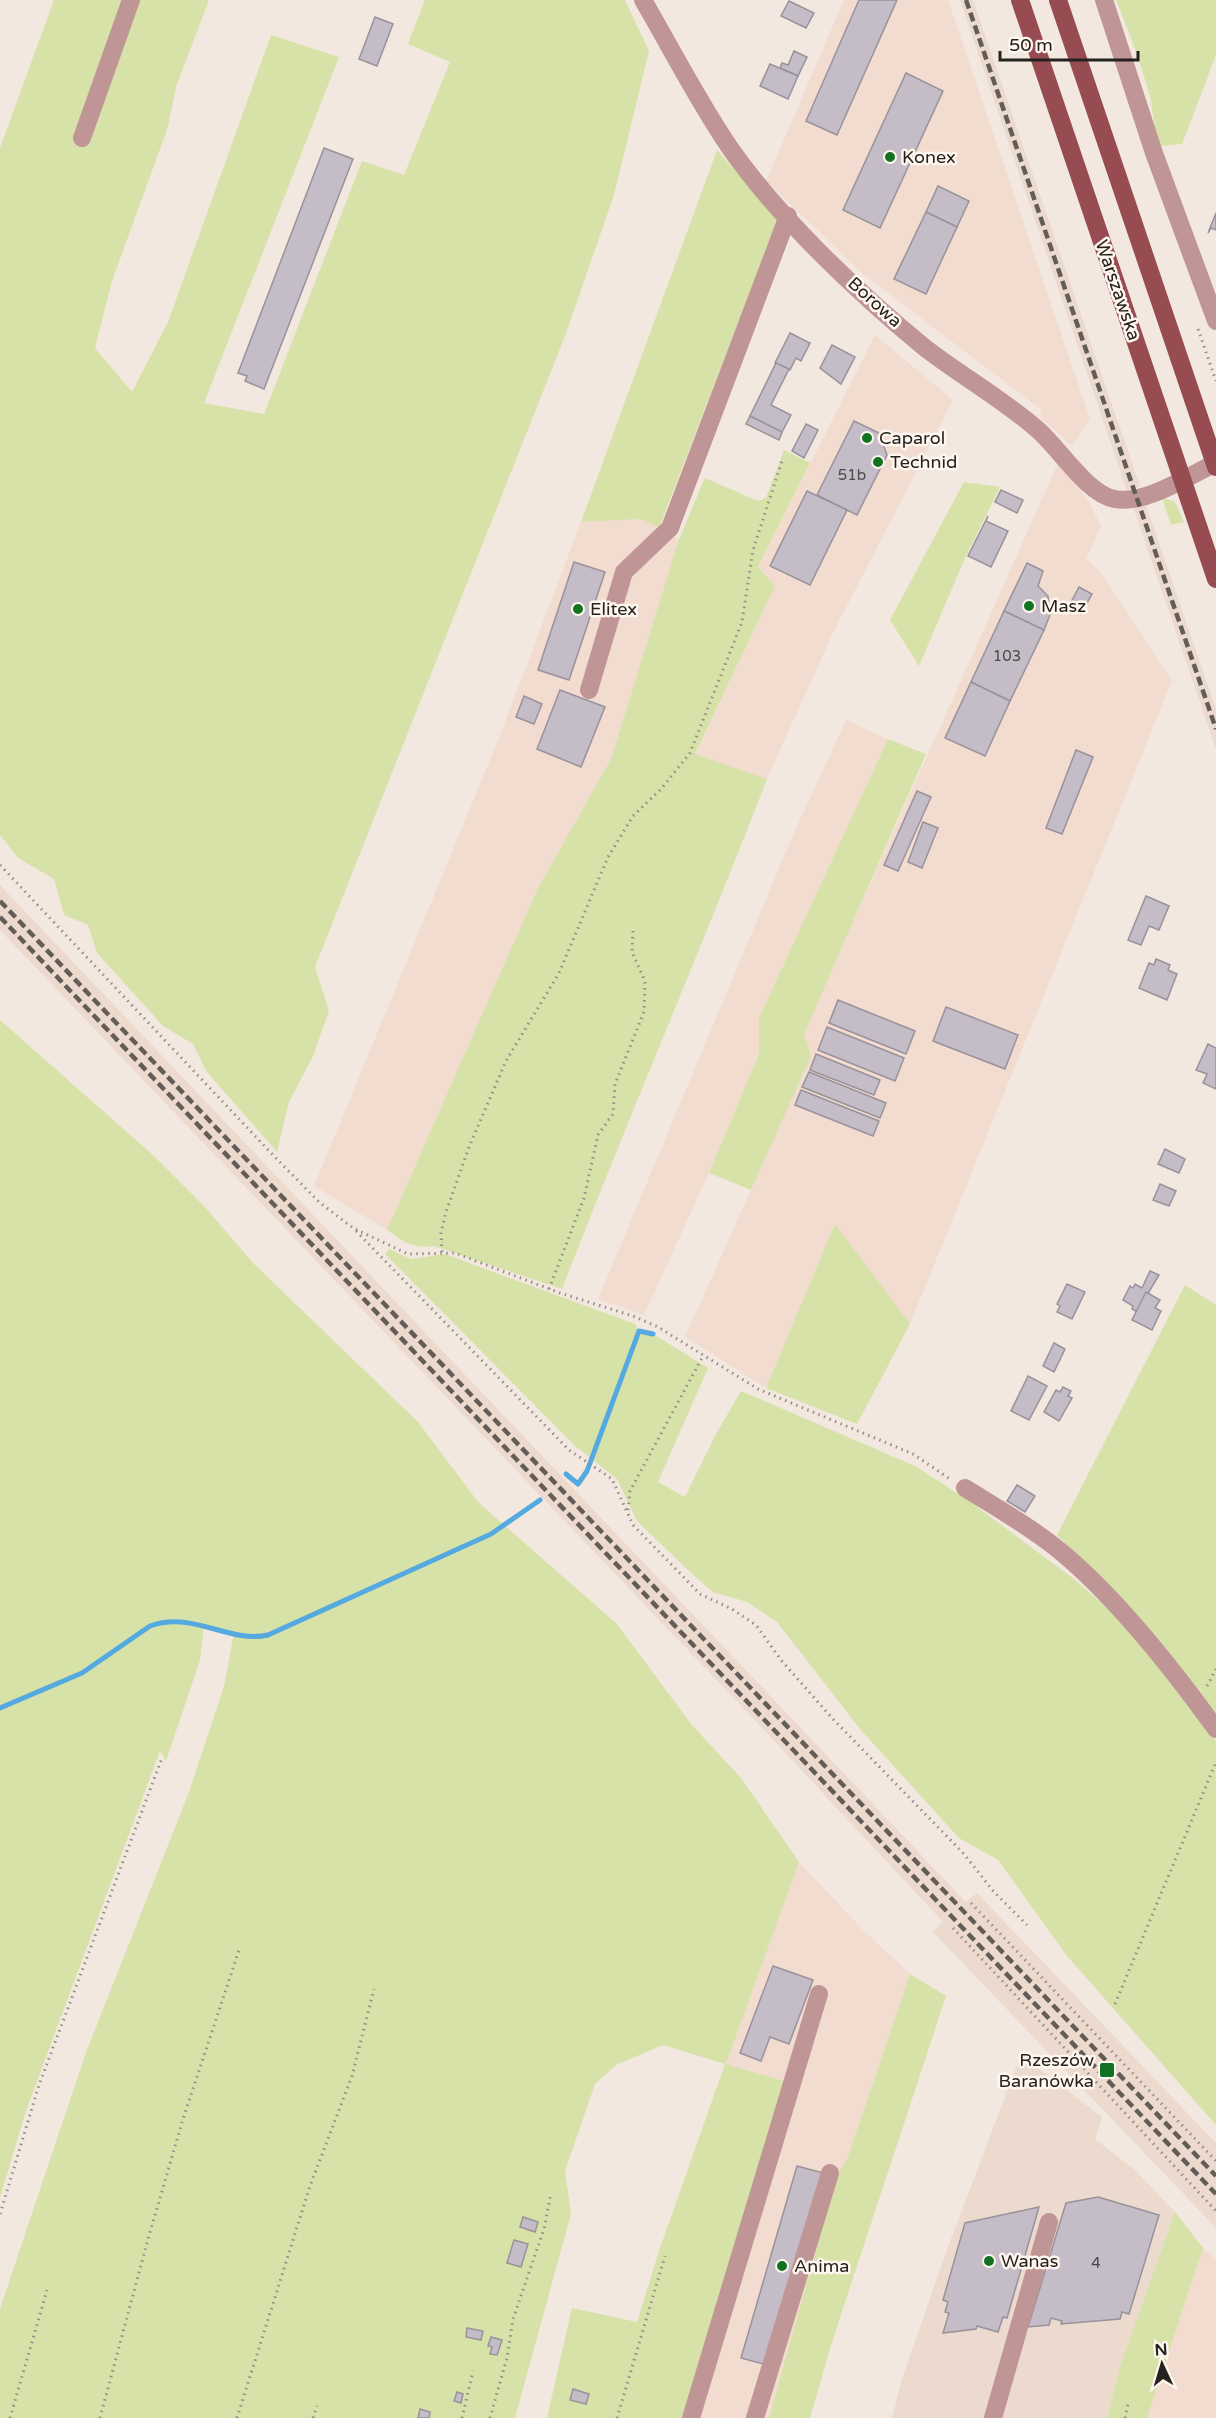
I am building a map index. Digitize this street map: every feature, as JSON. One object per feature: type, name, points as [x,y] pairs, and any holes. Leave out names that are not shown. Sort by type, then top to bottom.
[{"type":"main road","name":"Warszawska","points":[[1020,0],[1216,579]]},
{"type":"main road","name":"Warszawska","points":[[1058,0],[1216,464]]},
{"type":"street","points":[[82,138],[131,0]]},
{"type":"street","name":"Borowa","points":[[643,0],[729,146],[788,216],[867,297],[924,347],[1038,429],[1099,492],[1107,497],[1124,500],[1182,481],[1216,464]]},
{"type":"street","points":[[1104,0],[1154,153],[1216,321]]},
{"type":"street","points":[[590,690],[624,572],[670,528],[788,216]]},
{"type":"street","points":[[965,1488],[1060,1551],[1090,1579],[1140,1634],[1216,1729]]},
{"type":"street","points":[[691,2418],[819,1994]]},
{"type":"street","points":[[755,2418],[830,2174]]},
{"type":"street","points":[[993,2418],[1049,2222]]},
{"type":"path","points":[[442,1252],[441,1233],[446,1212],[506,1061],[559,973],[608,856],[633,816],[661,789],[690,753],[742,622],[753,550],[782,461]]},
{"type":"path","points":[[0,865],[318,1202],[353,1228],[569,1450],[612,1479],[633,1525],[700,1594],[732,1609],[756,1625],[781,1660],[832,1718],[964,1854],[994,1892],[1027,1925]]},
{"type":"path","points":[[549,1289],[584,1198],[598,1135],[613,1114],[615,1084],[644,1012],[645,981],[632,952],[633,931]]},
{"type":"path","points":[[353,1228],[408,1254],[455,1253],[658,1327],[758,1389],[913,1454],[965,1488]]},
{"type":"path","points":[[627,1512],[630,1491],[704,1356]]},
{"type":"path","points":[[0,2214],[39,2085],[162,1758]]},
{"type":"path","points":[[1116,2004],[1216,1762]]},
{"type":"path","points":[[971,1903],[1216,2161]]},
{"type":"path","points":[[953,1928],[1216,2211]]},
{"type":"path","points":[[100,2418],[183,2119],[240,1947]]},
{"type":"path","points":[[237,2418],[310,2186],[352,2076],[374,1989]]},
{"type":"path","points":[[490,2418],[507,2358],[513,2319],[543,2229],[551,2193]]},
{"type":"path","points":[[617,2418],[664,2256]]},
{"type":"path","points":[[10,2418],[48,2290]]},
{"type":"path","points":[[462,2418],[473,2371]]},
{"type":"path","points":[[1125,2418],[1128,2404]]},
{"type":"path","points":[[313,2418],[317,2406]]},
{"type":"shaded area","points":[[844,0],[948,0],[1090,419],[1072,446],[1039,416],[1042,410],[864,275],[766,181]]},
{"type":"shaded area","points":[[960,0],[973,0],[1140,486],[1127,491]]},
{"type":"shaded area","points":[[875,335],[953,400],[832,635],[767,779],[695,755],[775,586],[758,567]]},
{"type":"shaded area","points":[[1058,463],[1088,500],[1101,526],[1086,559],[1100,571],[1172,681],[910,1324],[835,1224],[766,1388],[685,1337],[811,1056],[803,1034]]},
{"type":"shaded area","points":[[1145,502],[1216,709],[1216,749],[1133,507]]},
{"type":"shaded area","points":[[641,519],[679,539],[611,759],[537,890],[387,1230],[314,1186],[499,738],[581,522]]},
{"type":"shaded area","points":[[846,720],[888,739],[759,1018],[759,1054],[707,1177],[644,1315],[598,1299],[792,837]]},
{"type":"shaded area","points":[[0,885],[966,1902],[977,1893],[1216,2143],[1216,2228],[933,1932],[943,1922],[750,1715],[0,930]]},
{"type":"shaded area","points":[[799,1862],[862,1929],[910,1974],[848,2157],[836,2178],[769,2418],[685,2418],[787,2082],[726,2064]]},
{"type":"shaded area","points":[[1021,2055],[1102,2117],[1095,2139],[1135,2170],[1175,2212],[1120,2366],[1107,2418],[892,2418],[901,2382],[946,2252]]},
{"type":"shaded area","points":[[1203,2248],[1216,2259],[1216,2418],[1147,2418]]},
{"type":"green space","points":[[54,0],[209,0],[176,87],[168,127],[112,281],[95,348],[132,392],[168,322],[271,35],[339,57],[204,403],[264,414],[362,161],[404,175],[450,62],[408,44],[425,0],[625,0],[649,51],[614,195],[565,336],[315,967],[329,1011],[313,1056],[289,1102],[277,1152],[206,1071],[193,1044],[163,1026],[97,953],[88,925],[64,915],[54,879],[18,858],[0,835],[0,148]]},
{"type":"green space","points":[[1116,0],[1216,0],[1216,55],[1182,144],[1160,146],[1146,84]]},
{"type":"green space","points":[[717,150],[778,219],[659,528],[641,519],[581,522]]},
{"type":"green space","points":[[784,450],[810,463],[758,567],[775,586],[695,754],[767,779],[562,1289],[434,1246],[420,1246],[404,1241],[387,1230],[537,890],[611,759],[679,539],[705,478],[758,501],[766,498]]},
{"type":"green space","points":[[964,482],[1000,487],[965,558],[919,666],[890,620]]},
{"type":"green space","points":[[1162,497],[1175,502],[1184,522],[1171,525]]},
{"type":"green space","points":[[888,739],[926,754],[804,1034],[811,1056],[751,1190],[709,1173],[759,1054],[759,1018]]},
{"type":"green space","points":[[0,1020],[154,1156],[205,1207],[253,1263],[418,1422],[479,1503],[617,1624],[691,1724],[741,1778],[799,1862],[726,2064],[787,2082],[685,2418],[547,2418],[572,2308],[637,2322],[659,2251],[725,2064],[663,2045],[616,2065],[595,2084],[565,2171],[571,2214],[515,2418],[0,2418],[0,2309],[85,2055],[189,1792],[224,1686],[234,1633],[204,1626],[200,1660],[166,1761],[160,1751],[26,2111],[0,2198]]},
{"type":"green space","points":[[835,1224],[910,1324],[857,1424],[766,1388]]},
{"type":"green space","points":[[389,1249],[411,1259],[445,1254],[635,1324],[639,1331],[653,1334],[708,1368],[658,1482],[685,1497],[715,1436],[741,1391],[915,1466],[969,1501],[1074,1579],[1113,1613],[1166,1673],[1216,1741],[1216,2125],[1067,1956],[998,1860],[959,1838],[860,1729],[777,1622],[747,1602],[713,1592],[690,1572],[637,1521],[617,1479],[574,1445],[385,1254]]},
{"type":"green space","points":[[1185,1285],[1216,1305],[1216,1722],[1112,1588],[1057,1535]]},
{"type":"green space","points":[[910,1974],[946,1996],[832,2342],[810,2418],[769,2418],[836,2178],[848,2157]]},
{"type":"green space","points":[[1175,2212],[1203,2248],[1147,2418],[1107,2418],[1120,2366]]},
{"type":"building","points":[[859,0],[897,0],[837,135],[806,121]]},
{"type":"building","points":[[789,1],[814,13],[806,28],[781,16]]},
{"type":"building","points":[[375,17],[393,24],[377,66],[359,59]]},
{"type":"building","points":[[794,51],[807,57],[798,76],[780,68],[782,63],[788,65]]},
{"type":"building","points":[[770,64],[798,76],[788,99],[760,86]]},
{"type":"building","points":[[906,73],[943,91],[880,228],[843,210]]},
{"type":"building","points":[[324,148],[353,159],[264,389],[245,381],[247,376],[238,373]]},
{"type":"building","points":[[938,186],[969,201],[957,227],[926,212]]},
{"type":"building","points":[[926,212],[957,227],[926,294],[894,279]]},
{"type":"building","points":[[1216,213],[1216,230],[1211,228],[1208,233]]},
{"type":"building","points":[[790,333],[810,343],[801,361],[796,358],[790,370],[775,363]]},
{"type":"building","points":[[832,345],[855,357],[841,384],[820,368]]},
{"type":"building","points":[[776,363],[789,369],[771,405],[791,415],[782,432],[750,416]]},
{"type":"building","points":[[750,416],[782,432],[779,440],[746,424]]},
{"type":"building","points":[[854,421],[879,433],[887,455],[857,515],[817,495]]},
{"type":"building","points":[[806,424],[818,430],[804,458],[792,451]]},
{"type":"building","points":[[1001,490],[1023,500],[1017,513],[995,502]]},
{"type":"building","points":[[807,491],[847,510],[810,585],[770,566]]},
{"type":"building","points":[[988,516],[986,521],[1008,531],[991,567],[968,556]]},
{"type":"building","points":[[574,562],[605,572],[569,680],[538,670]]},
{"type":"building","points":[[1027,563],[1043,571],[1038,586],[1048,596],[1050,615],[1044,630],[1004,611]]},
{"type":"building","points":[[1079,587],[1092,594],[1081,614],[1068,608]]},
{"type":"building","points":[[1004,611],[1044,630],[1010,701],[971,682]]},
{"type":"building","points":[[971,682],[1010,701],[985,756],[945,738]]},
{"type":"building","points":[[560,690],[605,707],[581,767],[537,749]]},
{"type":"building","points":[[524,696],[542,704],[534,724],[516,717]]},
{"type":"building","points":[[1076,750],[1093,757],[1062,834],[1046,828]]},
{"type":"building","points":[[917,791],[931,797],[898,871],[884,865]]},
{"type":"building","points":[[923,822],[938,828],[922,868],[908,862]]},
{"type":"building","points":[[1146,896],[1169,906],[1159,930],[1149,926],[1141,945],[1128,940]]},
{"type":"building","points":[[1156,959],[1170,965],[1168,970],[1177,974],[1167,1000],[1139,988],[1149,963],[1154,965]]},
{"type":"building","points":[[838,1000],[915,1031],[906,1054],[829,1023]]},
{"type":"building","points":[[946,1007],[1018,1035],[1005,1069],[933,1041]]},
{"type":"building","points":[[827,1027],[904,1058],[895,1081],[818,1050]]},
{"type":"building","points":[[1208,1044],[1216,1048],[1216,1089],[1203,1083],[1207,1074],[1196,1070]]},
{"type":"building","points":[[816,1054],[880,1080],[874,1095],[810,1070]]},
{"type":"building","points":[[809,1072],[886,1103],[880,1118],[802,1087]]},
{"type":"building","points":[[801,1090],[879,1121],[873,1136],[795,1105]]},
{"type":"building","points":[[1165,1149],[1185,1159],[1179,1173],[1158,1164]]},
{"type":"building","points":[[1160,1184],[1176,1191],[1169,1206],[1153,1200]]},
{"type":"building","points":[[1150,1271],[1159,1275],[1137,1312],[1132,1309],[1133,1306],[1123,1300],[1130,1286],[1133,1288],[1135,1284],[1142,1288]]},
{"type":"building","points":[[1067,1284],[1085,1292],[1072,1319],[1057,1312],[1060,1306],[1057,1304]]},
{"type":"building","points":[[1146,1292],[1160,1300],[1155,1308],[1161,1311],[1152,1330],[1132,1320]]},
{"type":"building","points":[[1054,1343],[1065,1349],[1054,1372],[1043,1366]]},
{"type":"building","points":[[1028,1376],[1047,1386],[1029,1420],[1011,1411]]},
{"type":"building","points":[[1063,1387],[1071,1391],[1068,1396],[1072,1398],[1059,1421],[1044,1412],[1056,1390],[1060,1392]]},
{"type":"building","points":[[1017,1485],[1035,1496],[1025,1512],[1007,1501]]},
{"type":"building","points":[[773,1966],[813,1980],[789,2044],[770,2037],[761,2061],[740,2053]]},
{"type":"building","name":"Anima","points":[[797,2166],[823,2173],[767,2365],[741,2358]]},
{"type":"building","points":[[1098,2197],[1159,2215],[1129,2314],[1122,2312],[1120,2319],[1061,2324],[1062,2321],[1051,2318],[1049,2325],[1028,2327],[1066,2203]]},
{"type":"building","name":"Wanas","points":[[1039,2207],[1007,2318],[1003,2317],[998,2332],[977,2326],[976,2329],[943,2333],[949,2313],[945,2312],[948,2302],[943,2300],[965,2223]]},
{"type":"building","points":[[523,2217],[538,2222],[535,2232],[520,2227]]},
{"type":"building","points":[[514,2240],[528,2244],[521,2267],[507,2263]]},
{"type":"building","points":[[467,2328],[483,2331],[481,2340],[466,2337]]},
{"type":"building","points":[[491,2337],[502,2340],[497,2355],[490,2354],[492,2347],[488,2346]]},
{"type":"building","points":[[573,2389],[589,2394],[586,2404],[570,2400]]},
{"type":"building","points":[[457,2392],[463,2394],[461,2403],[454,2401]]},
{"type":"building","points":[[420,2409],[430,2412],[429,2418],[418,2418]]},
{"type":"waterway","points":[[566,1474],[578,1484],[587,1471],[639,1331],[653,1334]]},
{"type":"waterway","points":[[0,1708],[82,1673],[150,1626],[166,1622],[181,1622],[239,1635],[253,1637],[268,1635],[491,1534],[540,1500]]},
{"type":"railway","points":[[966,0],[1216,729]]},
{"type":"railway","points":[[0,901],[1216,2176]]},
{"type":"railway","points":[[0,917],[1216,2194]]},
{"type":"place","name":"Konex","points":[[890,157]]},
{"type":"place","name":"Caparol","points":[[867,438]]},
{"type":"place","name":"Technid","points":[[878,462]]},
{"type":"place","name":"Masz","points":[[1029,606]]},
{"type":"place","name":"Elitex","points":[[578,609]]},
{"type":"place","name":"Rzeszów Baranówka","points":[[1107,2070]]},
{"type":"place","name":"Wanas","points":[[989,2261]]},
{"type":"place","name":"Anima","points":[[782,2266]]}]
